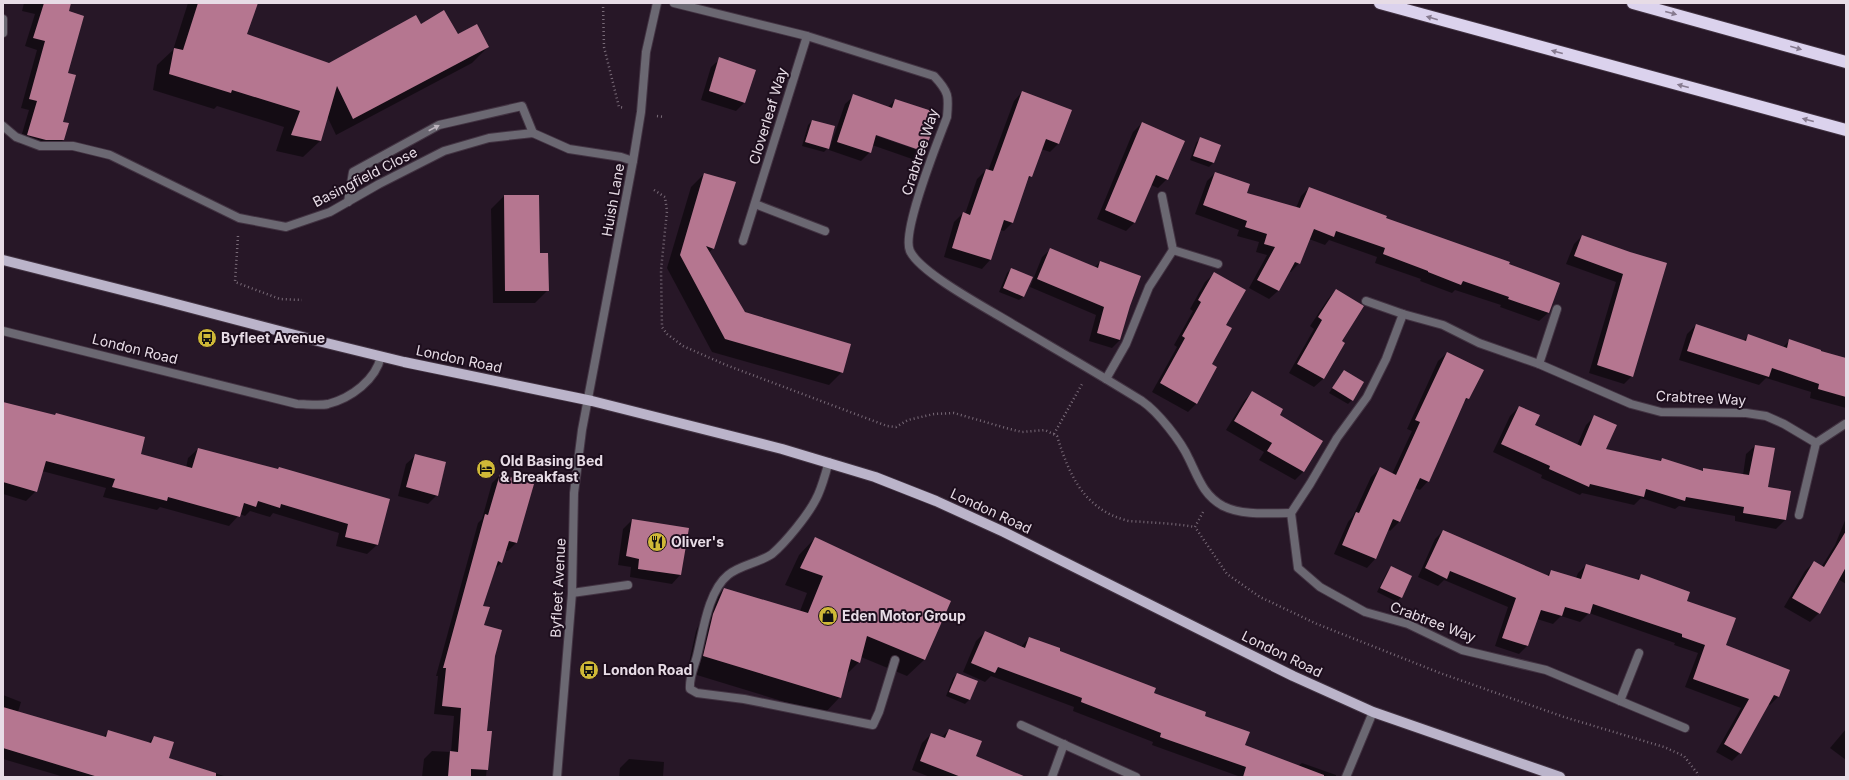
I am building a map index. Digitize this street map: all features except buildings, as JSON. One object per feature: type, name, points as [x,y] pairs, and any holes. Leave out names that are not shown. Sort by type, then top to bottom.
[{"type":"highway","points":[[1380,3],[1846,130]]},
{"type":"highway","points":[[1633,3],[1846,62]]},
{"type":"main road","name":"London Road","points":[[3,260],[314,340],[587,401],[782,449],[881,479],[1004,532],[1293,676],[1373,712],[1560,777]]},
{"type":"street","name":"Huish Lane","points":[[587,401],[633,161],[641,112],[646,52],[657,3]]},
{"type":"street","name":"Crabtree Way","points":[[674,3],[807,36],[934,76],[946,88],[948,102],[947,117],[911,222],[909,250],[919,265],[969,298],[1144,403],[1171,430],[1189,458],[1199,483],[1211,497],[1223,506],[1237,510],[1291,513],[1298,568],[1320,587],[1365,612],[1408,624],[1462,650],[1546,670],[1685,728]]},
{"type":"street","points":[[3,19],[3,33]]},
{"type":"street","name":"Cloverleaf Way","points":[[743,241],[807,36]]},
{"type":"street","points":[[348,202],[352,172],[439,125],[522,106],[533,133],[569,149],[621,157],[633,161]]},
{"type":"street","name":"Basingfield Close","points":[[3,126],[16,137],[40,146],[73,146],[110,155],[239,218],[286,227],[330,212],[444,151],[489,138],[533,133]]},
{"type":"street","points":[[1106,379],[1126,344],[1149,287],[1173,250],[1162,196]]},
{"type":"street","points":[[754,204],[825,232]]},
{"type":"street","points":[[1173,250],[1218,264]]},
{"type":"street","name":"Crabtree Way","points":[[1366,302],[1443,325],[1479,343],[1539,364],[1631,404],[1661,412],[1746,413],[1766,416],[1784,424],[1816,444]]},
{"type":"street","points":[[1539,364],[1557,309]]},
{"type":"street","points":[[1291,513],[1337,438],[1367,397],[1386,359],[1403,314]]},
{"type":"street","name":"London Road","points":[[3,331],[297,404],[328,404],[360,389],[379,365],[381,356]]},
{"type":"street","name":"Byfleet Avenue","points":[[557,777],[572,593],[574,493],[587,401]]},
{"type":"street","points":[[1800,515],[1816,444],[1845,424]]},
{"type":"street","points":[[829,462],[817,499],[801,523],[771,554],[728,574],[720,582],[715,592],[703,628],[697,658],[689,680],[690,689],[697,693],[744,699],[873,725],[879,712],[895,660]]},
{"type":"street","points":[[572,593],[628,585]]},
{"type":"street","points":[[1620,700],[1639,653]]},
{"type":"street","points":[[1346,777],[1373,712]]},
{"type":"street","points":[[1020,725],[1136,777]]},
{"type":"street","points":[[1052,777],[1064,744]]},
{"type":"path","points":[[603,3],[604,47],[619,107]]},
{"type":"path","points":[[654,190],[665,196],[667,211],[661,270],[662,327],[667,334],[683,346],[733,368],[887,426],[896,427],[908,420],[934,414],[954,413],[1022,432],[1045,430],[1057,436],[1072,477],[1091,502],[1111,514],[1126,520],[1180,524],[1195,527],[1227,574],[1260,597],[1317,624],[1440,673],[1564,717],[1664,747],[1684,756],[1697,773],[1698,777]]},
{"type":"path","points":[[239,218],[235,282],[280,299],[302,300]]},
{"type":"path","points":[[1054,434],[1084,380],[1088,369]]},
{"type":"path","points":[[1195,527],[1211,497]]},
{"type":"place","name":"Byfleet Avenue","points":[[207,338]]},
{"type":"place","name":"Old Basing Bed & Breakfast","points":[[486,469]]},
{"type":"place","name":"Oliver's","points":[[657,542]]},
{"type":"place","name":"Eden Motor Group","points":[[828,616]]},
{"type":"place","name":"London Road","points":[[589,670]]}]
